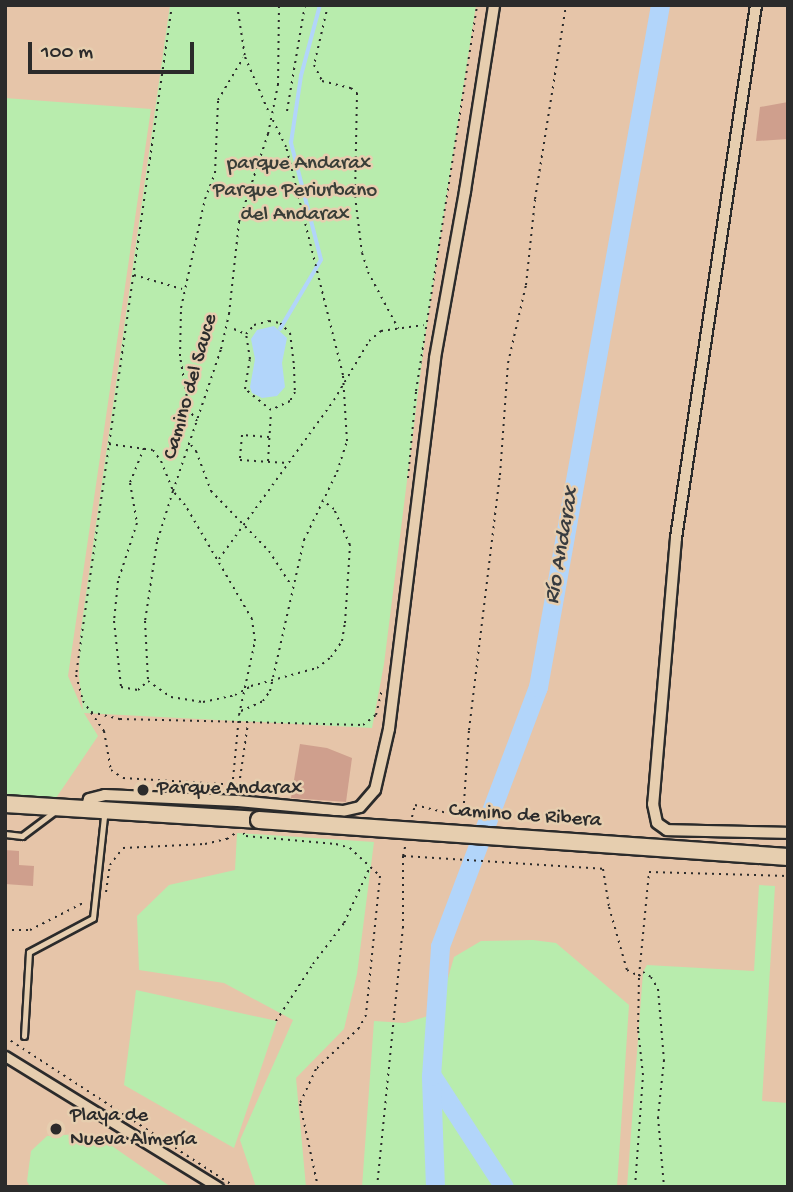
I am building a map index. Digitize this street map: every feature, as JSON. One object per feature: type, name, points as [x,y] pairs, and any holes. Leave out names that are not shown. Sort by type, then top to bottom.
[{"type":"main road","name":"Camino de Ribera","points":[[5,804],[788,857]]},
{"type":"street","points":[[91,809],[89,799],[105,795],[238,801],[343,811],[360,807],[375,790],[389,729],[435,358],[466,191],[494,5]]},
{"type":"street","points":[[756,5],[676,538],[653,804],[657,823],[667,830],[788,833]]},
{"type":"street","points":[[5,1056],[218,1187]]},
{"type":"lane","points":[[5,834],[22,836],[60,807]]},
{"type":"lane","points":[[24,1035],[29,951],[93,918],[104,817],[91,809]]},
{"type":"path","points":[[171,5],[76,661],[79,690],[104,731],[111,770],[116,776],[211,785],[240,783],[249,723]]},
{"type":"path","points":[[237,5],[244,57],[286,147],[344,385],[346,441],[337,472],[304,540],[291,586],[274,680],[263,701],[243,708],[239,715]]},
{"type":"path","name":"Camino del Sauce","points":[[233,779],[239,715],[255,641],[252,620],[218,559],[173,491],[198,422],[229,314],[239,222],[271,118],[278,85],[279,5]]},
{"type":"path","points":[[288,111],[305,5]]},
{"type":"path","points":[[328,5],[314,65],[322,81],[351,88],[357,93],[355,196],[362,253],[368,272],[398,328]]},
{"type":"path","points":[[408,484],[416,391],[477,5]]},
{"type":"path","points":[[412,818],[415,805],[463,817],[469,730],[500,475],[508,363],[526,285],[537,186],[566,5]]},
{"type":"path","points":[[198,422],[189,410],[180,356],[183,289],[205,199],[215,173],[218,100],[232,71],[244,57]]},
{"type":"path","points":[[133,274],[183,289]]},
{"type":"path","points":[[246,334],[254,325],[269,321],[287,328],[293,340],[295,391],[290,401],[271,410]]},
{"type":"path","points":[[218,559],[344,385],[369,341],[381,331],[424,325]]},
{"type":"path","points":[[234,328],[246,334]]},
{"type":"path","points":[[246,334],[250,359],[245,389],[271,410]]},
{"type":"path","points":[[268,461],[271,410]]},
{"type":"path","points":[[269,437],[242,436],[240,460],[289,463]]},
{"type":"path","points":[[108,444],[153,450],[161,461],[173,491],[149,579],[145,621],[148,681]]},
{"type":"path","points":[[191,444],[211,491],[269,551],[291,586]]},
{"type":"path","points":[[144,447],[130,483],[137,523],[118,581],[114,621],[121,687],[138,690],[148,681]]},
{"type":"path","points":[[148,681],[171,697],[203,702],[235,695],[244,689],[317,668],[331,657],[342,641],[350,545],[334,509],[322,500]]},
{"type":"path","points":[[91,712],[120,719],[369,724],[376,715],[383,684]]},
{"type":"path","points":[[246,822],[242,833],[246,836],[336,844],[350,848],[380,876],[366,1015],[359,1028],[316,1069],[300,1104],[318,1187]]},
{"type":"path","points":[[101,895],[108,886],[113,858],[123,848],[219,842],[237,833],[246,822]]},
{"type":"path","points":[[377,1187],[403,928],[403,856],[406,843]]},
{"type":"path","points":[[403,856],[603,869],[609,907],[627,970],[639,976]]},
{"type":"path","points":[[276,1021],[344,923],[371,866]]},
{"type":"path","points":[[635,1187],[643,1075],[638,1029],[639,976],[649,872],[788,876]]},
{"type":"path","points":[[5,930],[33,929],[88,901]]},
{"type":"path","points":[[639,976],[643,972],[651,976],[658,989],[663,1031],[657,1117],[664,1187]]},
{"type":"path","points":[[5,1037],[235,1187]]},
{"type":"green space","name":"Parque Periurbano del Andarax","points":[[170,5],[476,5],[425,337],[384,664],[372,728],[84,713],[98,736],[54,801],[5,798],[5,98],[151,109],[68,676],[83,711],[79,677],[80,636]]},
{"type":"green space","points":[[237,833],[374,842],[357,974],[344,1029],[296,1078],[306,1187],[256,1187],[240,1140],[293,1020],[224,983],[139,970],[137,916],[169,885],[235,870]]},
{"type":"green space","points":[[759,885],[775,886],[762,1101],[788,1103],[788,1187],[627,1187],[643,972],[647,965],[754,971]]},
{"type":"green space","points":[[533,940],[556,943],[629,1005],[617,1187],[362,1187],[374,1021],[405,1023],[438,1013],[454,957],[481,941]]},
{"type":"green space","points":[[136,990],[277,1021],[234,1148],[124,1085]]},
{"type":"green space","points":[[79,1134],[112,1146],[171,1187],[30,1187],[27,1181],[31,1151],[47,1136]]},
{"type":"water","points":[[274,326],[287,338],[282,363],[285,387],[277,396],[262,398],[252,393],[250,387],[255,359],[251,339],[257,330]]},
{"type":"building","points":[[788,102],[788,139],[756,141],[760,107]]},
{"type":"building","points":[[300,744],[327,748],[352,758],[346,802],[291,798]]},
{"type":"building","points":[[5,850],[19,851],[19,865],[34,866],[33,886],[5,884]]},
{"type":"waterway","points":[[280,329],[321,260],[291,143],[301,76],[320,5]]},
{"type":"waterway","name":"Río Andarax","points":[[435,1187],[431,1076],[440,946],[538,687],[660,5]]},
{"type":"waterway","name":"Río Andarax","points":[[432,1076],[504,1187]]},
{"type":"place","name":"Parque Andarax","points":[[143,790]]},
{"type":"place","name":"Playa de Nueva Almería","points":[[56,1129]]},
{"type":"park label","name":"parque Andarax","points":[[299,165]]}]
